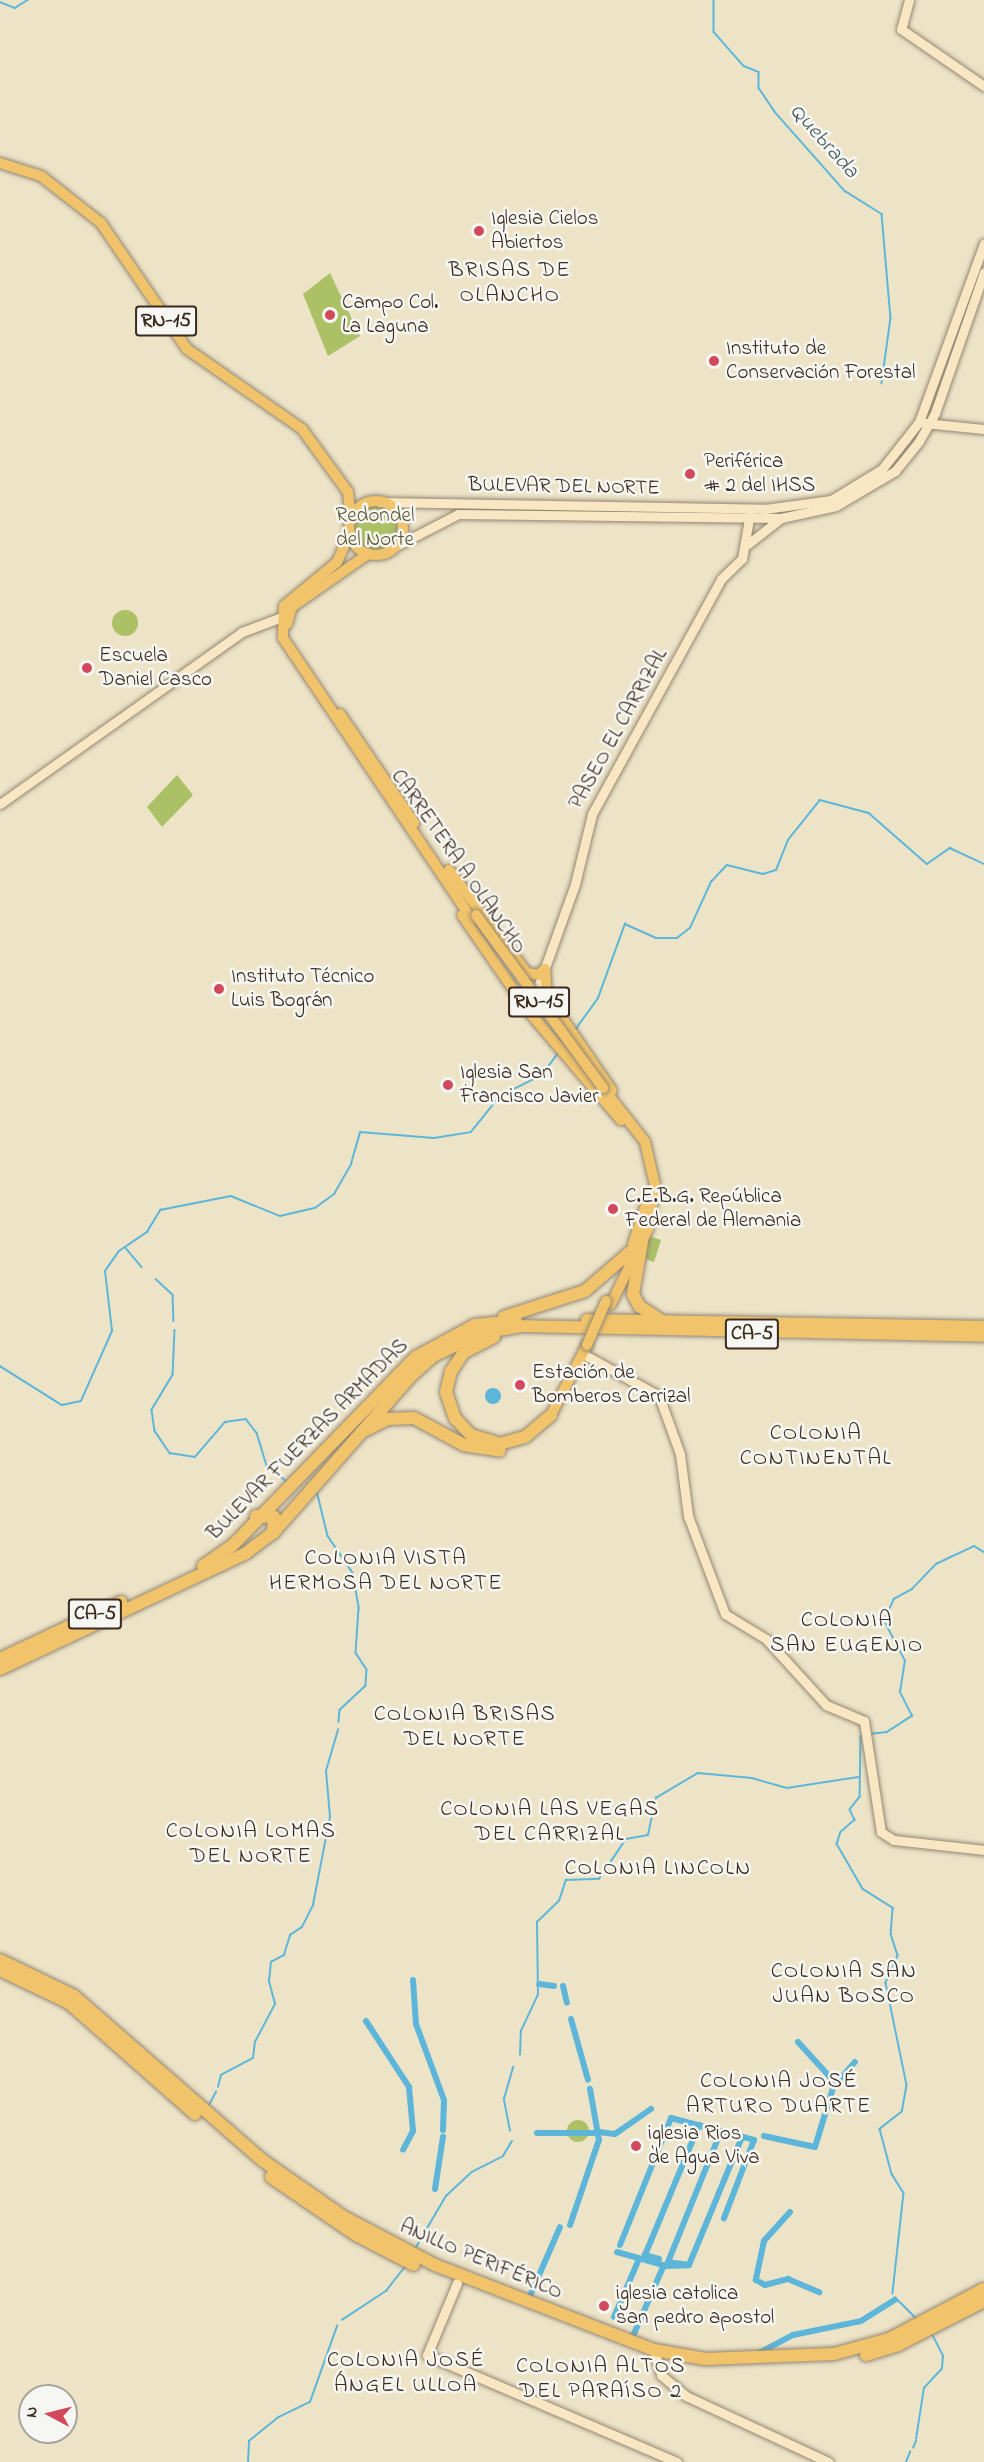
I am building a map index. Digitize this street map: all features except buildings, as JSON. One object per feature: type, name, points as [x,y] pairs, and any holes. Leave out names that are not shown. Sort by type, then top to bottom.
[{"type":"highway","points":[[642,1242],[633,1294],[644,1310],[663,1321]]},
{"type":"highway","points":[[493,1321],[585,1291],[630,1252]]},
{"type":"highway","name":"BULEVAR FUERZAS ARMADAS","points":[[0,1659],[207,1564],[232,1546],[256,1516],[330,1449],[416,1357],[450,1335],[493,1321],[663,1321],[984,1327]]},
{"type":"highway","points":[[519,1326],[473,1346],[456,1361],[447,1382],[451,1410],[471,1435],[500,1444],[525,1437],[551,1415]]},
{"type":"highway","name":"BULEVAR FUERZAS ARMADAS","points":[[0,1669],[236,1558],[273,1533],[357,1435],[433,1356],[481,1333],[519,1326],[984,1336]]},
{"type":"highway","points":[[357,1435],[405,1417],[432,1424],[474,1448],[503,1451],[530,1441],[551,1415]]},
{"type":"highway","points":[[278,1495],[279,1510],[292,1511]]},
{"type":"highway","points":[[256,1516],[274,1517],[273,1533]]},
{"type":"highway","name":"ANILLO PERIFÉRICO","points":[[0,1960],[74,1996],[255,2154],[344,2217],[435,2265],[653,2354],[705,2359],[852,2350],[889,2339],[984,2289]]},
{"type":"highway","name":"ANILLO PERIFÉRICO","points":[[0,1970],[69,2003],[228,2143],[301,2199],[375,2246],[457,2283],[653,2354],[723,2365],[858,2357],[898,2345],[984,2301]]},
{"type":"main road","name":"RN-15","points":[[0,162],[41,176],[79,201],[101,223],[187,348],[289,417],[348,492]]},
{"type":"main road","points":[[269,622],[281,622],[294,596],[337,562],[350,533],[348,492],[376,502],[399,515],[402,531],[396,546]]},
{"type":"main road","points":[[351,519],[376,502]]},
{"type":"main road","points":[[350,533],[368,554]]},
{"type":"main road","name":"RN-15","points":[[368,554],[396,546]]},
{"type":"main road","name":"CARRETERA A OLANCHO","points":[[368,554],[292,607],[289,637],[474,917],[600,1090],[645,1142],[653,1167],[653,1205],[642,1242],[551,1415]]},
{"type":"main road","name":"CARRETERA A OLANCHO","points":[[281,622],[299,663],[446,872]]},
{"type":"main road","points":[[446,872],[527,973],[538,975],[545,969]]},
{"type":"main road","points":[[446,872],[466,921],[529,1012],[563,1056],[624,1118]]},
{"type":"main road","points":[[545,969],[541,991],[573,1036],[624,1118]]},
{"type":"main road","name":"CARRETERA A OLANCHO","points":[[609,1303],[630,1252],[649,1180],[639,1147],[624,1118]]},
{"type":"street","points":[[909,0],[901,29],[984,86]]},
{"type":"street","name":"BULEVAR DEL NORTE","points":[[396,546],[458,514],[750,513],[807,507],[857,486],[882,469],[919,422],[984,243]]},
{"type":"street","name":"BULEVAR DEL NORTE","points":[[376,502],[750,513],[781,518],[809,514],[864,493],[895,471],[930,424],[984,272]]},
{"type":"street","points":[[919,422],[984,429]]},
{"type":"street","name":"PASEO EL CARRIZAL","points":[[545,969],[576,880],[592,814],[721,579],[739,562],[746,546],[750,513]]},
{"type":"street","name":"PASEO EL CARRIZAL","points":[[746,546],[781,518]]},
{"type":"street","points":[[0,804],[242,632],[269,622]]},
{"type":"street","points":[[529,1012],[541,991]]},
{"type":"street","points":[[585,1349],[659,1396],[680,1454],[688,1516],[725,1614],[766,1640],[822,1702],[859,1716],[867,1728],[877,1823],[884,1836],[984,1850]]},
{"type":"street","points":[[457,2283],[427,2355],[677,2462]]},
{"type":"street","points":[[653,2354],[661,2375],[686,2396],[828,2462]]},
{"type":"green space","name":"Campo Col. La Laguna","points":[[330,273],[360,336],[328,356],[303,294]]},
{"type":"green space","name":"Redondel del Norte","points":[[375,506],[390,513],[397,528],[390,543],[375,550],[360,543],[353,528],[360,513]]},
{"type":"green space","points":[[125,610],[134,614],[138,623],[134,632],[125,636],[116,632],[112,623],[116,614]]},
{"type":"green space","points":[[177,775],[193,795],[162,827],[147,807]]},
{"type":"green space","points":[[649,1236],[661,1240],[654,1262],[642,1258]]},
{"type":"green space","points":[[578,2120],[586,2123],[589,2131],[586,2139],[578,2142],[570,2139],[567,2131],[570,2123]]},
{"type":"water","points":[[493,1388],[501,1396],[493,1404],[485,1396]]},
{"type":"waterway","points":[[0,2],[15,8],[28,0]]},
{"type":"waterway","name":"Quebrada","points":[[714,0],[714,32],[744,66],[759,72],[759,88],[775,112],[845,191],[882,214],[891,318],[882,383]]},
{"type":"waterway","points":[[575,1030],[598,998],[625,924],[656,938],[677,938],[690,928],[711,882],[727,865],[763,874],[776,870],[788,840],[820,800],[869,813],[927,864],[950,848],[984,864]]},
{"type":"waterway","points":[[0,1366],[62,1405],[81,1401],[112,1331],[105,1271],[119,1251],[147,1232],[160,1210],[231,1196],[280,1216],[315,1208],[334,1194],[351,1164],[360,1132],[434,1138],[471,1132],[500,1096],[542,1075],[558,1053]]},
{"type":"waterway","points":[[125,1247],[142,1267]]},
{"type":"waterway","points":[[156,1279],[173,1295],[174,1321]]},
{"type":"waterway","points":[[175,1330],[173,1375],[152,1410],[155,1431],[170,1453],[195,1457],[225,1422],[246,1419],[257,1433],[267,1465],[287,1482]]},
{"type":"waterway","points":[[317,1491],[328,1536],[353,1573],[359,1608],[356,1653],[367,1670],[366,1686],[340,1710],[339,1722]]},
{"type":"waterway","name":"Quebrada","points":[[869,1734],[887,1732],[912,1716],[900,1692],[905,1661],[884,1621],[894,1599],[912,1589],[936,1564],[974,1546],[984,1552]]},
{"type":"waterway","points":[[218,2087],[221,2075],[253,2058],[255,2042],[275,2004],[269,1981],[271,1962],[284,1955],[290,1935],[302,1927],[313,1905],[330,1817],[326,1771],[338,1730]]},
{"type":"waterway","name":"Quebrada","points":[[861,1736],[860,1797],[850,1810],[855,1820],[841,1832],[837,1844],[863,1889],[893,1908],[891,1934],[898,1956],[886,1983],[907,2085],[902,2112],[880,2129],[892,2174],[904,2193],[893,2293]]},
{"type":"waterway","points":[[520,2055],[521,2031],[538,1995],[537,1922],[559,1901],[566,1880],[599,1879],[626,1839],[648,1835],[656,1798],[698,1773],[752,1778],[787,1788],[858,1777]]},
{"type":"waterway","points":[[413,1980],[416,2024],[444,2100],[443,2130]]},
{"type":"waterway","points":[[539,1984],[554,1986]]},
{"type":"waterway","points":[[563,1986],[567,2003]]},
{"type":"waterway","points":[[571,2019],[588,2080]]},
{"type":"waterway","points":[[366,2021],[409,2087],[413,2131],[403,2150]]},
{"type":"waterway","points":[[798,2042],[830,2077],[833,2088]]},
{"type":"waterway","points":[[764,2136],[815,2147],[833,2088],[855,2062]]},
{"type":"waterway","points":[[510,2131],[504,2099],[513,2067]]},
{"type":"waterway","points":[[570,2225],[599,2140],[590,2089]]},
{"type":"waterway","points":[[209,2105],[216,2092]]},
{"type":"waterway","points":[[599,2132],[615,2134],[651,2109]]},
{"type":"waterway","points":[[620,2245],[671,2118],[754,2140],[724,2218]]},
{"type":"waterway","points":[[659,2259],[645,2255],[699,2125]]},
{"type":"waterway","points":[[721,2131],[668,2262],[689,2265],[742,2137]]},
{"type":"waterway","points":[[537,2133],[595,2133]]},
{"type":"waterway","points":[[435,2189],[443,2137]]},
{"type":"waterway","points":[[415,2249],[446,2196],[472,2172],[503,2156],[512,2141]]},
{"type":"waterway","points":[[790,2212],[764,2241],[756,2280],[765,2285],[788,2279],[819,2292]]},
{"type":"waterway","points":[[530,2296],[560,2227]]},
{"type":"waterway","points":[[617,2252],[666,2266],[689,2265]]},
{"type":"waterway","points":[[614,2317],[639,2259]]},
{"type":"waterway","points":[[342,2320],[386,2291],[406,2265]]},
{"type":"waterway","points":[[633,2336],[663,2267]]},
{"type":"waterway","name":"Quebrada","points":[[895,2297],[917,2319]]},
{"type":"waterway","points":[[759,2353],[793,2335],[861,2321],[895,2300]]},
{"type":"waterway","points":[[248,2462],[249,2441],[279,2417],[310,2402],[337,2326]]},
{"type":"waterway","name":"Quebrada","points":[[916,2439],[924,2388],[942,2369],[943,2356],[932,2334]]},
{"type":"waterway","name":"Quebrada","points":[[913,2448],[916,2441]]},
{"type":"waterway","name":"Quebrada","points":[[906,2462],[910,2452]]},
{"type":"place","name":"Iglesia Cielos Abiertos","points":[[479,231]]},
{"type":"place","name":"Campo Col. La Laguna","points":[[330,315]]},
{"type":"place","name":"Instituto de Conservación Forestal","points":[[714,361]]},
{"type":"place","name":"Periférica # 2 del IHSS","points":[[690,474]]},
{"type":"place","name":"Escuela Daniel Casco","points":[[87,668]]},
{"type":"place","name":"Instituto Técnico Luis Bográn","points":[[219,989]]},
{"type":"place","name":"Iglesia San Francisco Javier","points":[[448,1085]]},
{"type":"place","name":"C.E.B.G. República Federal de Alemania","points":[[613,1209]]},
{"type":"place","name":"Estación de Bomberos Carrizal","points":[[520,1385]]},
{"type":"place","name":"iglesia Rios de Agua Viva","points":[[636,2146]]},
{"type":"place","name":"iglesia catolica san pedro apostol","points":[[604,2306]]},
{"type":"district","name":"BRISAS DE OLANCHO","points":[[510,284]]},
{"type":"district","name":"COLONIA CONTINENTAL","points":[[816,1446]]},
{"type":"district","name":"COLONIA VISTA HERMOSA DEL NORTE","points":[[386,1572]]},
{"type":"district","name":"COLONIA SAN EUGENIO","points":[[847,1634]]},
{"type":"district","name":"COLONIA BRISAS DEL NORTE","points":[[465,1728]]},
{"type":"district","name":"COLONIA LAS VEGAS DEL CARRIZAL","points":[[550,1823]]},
{"type":"district","name":"COLONIA LOMAS DEL NORTE","points":[[251,1844]]},
{"type":"district","name":"COLONIA LINCOLN","points":[[658,1870]]},
{"type":"district","name":"COLONIA SAN JUAN BOSCO","points":[[844,1985]]},
{"type":"district","name":"COLONIA JOSÉ ARTURO DUARTE","points":[[779,2094]]},
{"type":"district","name":"COLONIA JOSÉ ÁNGEL ULLOA","points":[[406,2374]]},
{"type":"district","name":"COLONIA ALTOS DEL PARAÍSO 2","points":[[601,2380]]}]
